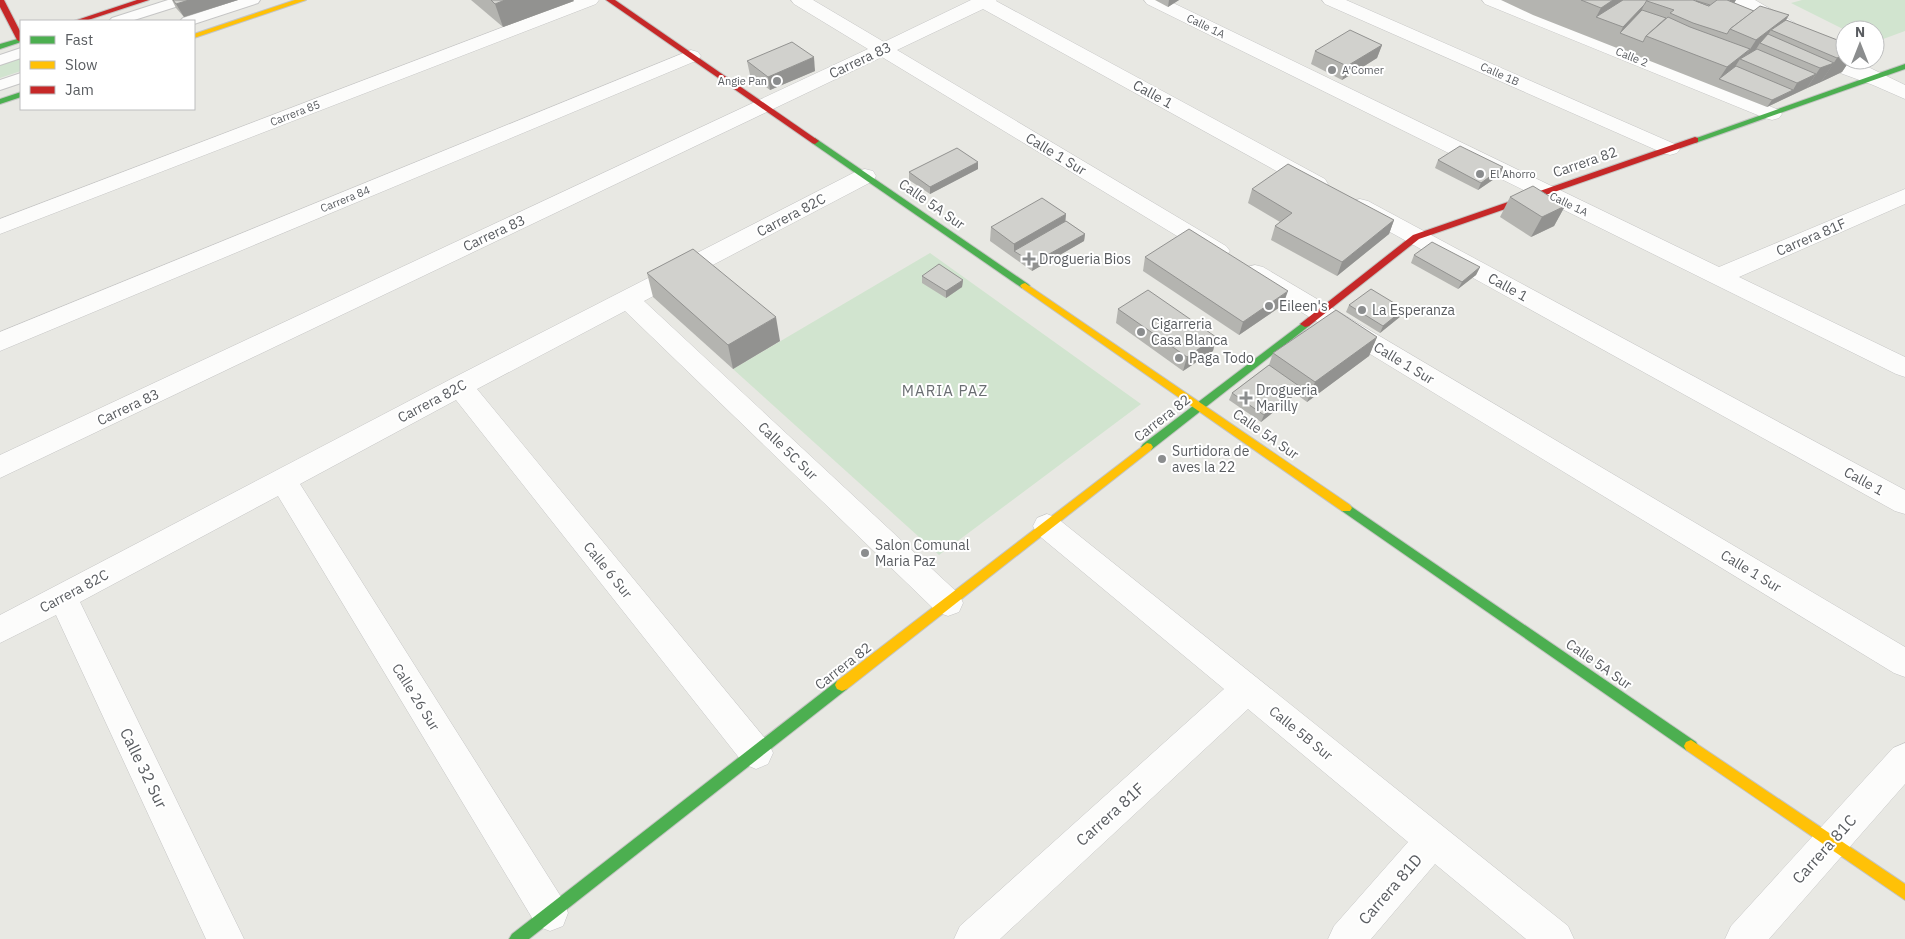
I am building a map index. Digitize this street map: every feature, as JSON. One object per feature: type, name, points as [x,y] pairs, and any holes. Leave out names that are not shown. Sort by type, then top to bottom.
[{"type":"street","points":[[0,0],[20,38]]},
{"type":"street","points":[[81,20],[145,0]]},
{"type":"street","points":[[195,36],[302,0]]},
{"type":"street","name":"Carrera 85","points":[[0,227],[590,0]]},
{"type":"street","name":"Calle 5A Sur","points":[[610,0],[1905,893]]},
{"type":"street","name":"Calle 1 Sur","points":[[800,0],[1905,663]]},
{"type":"street","name":"Calle 1A","points":[[1153,0],[1905,368]]},
{"type":"street","points":[[1176,11],[1196,0]]},
{"type":"street","name":"Calle 1B","points":[[1331,0],[1670,149]]},
{"type":"street","name":"Calle 2","points":[[1491,0],[1772,114]]},
{"type":"street","points":[[1742,0],[1800,40],[1905,94]]},
{"type":"street","name":"Carrera 83","points":[[0,467],[984,1]]},
{"type":"street","name":"Calle 1","points":[[984,1],[1905,503]]},
{"type":"street","points":[[0,47],[20,40]]},
{"type":"street","name":"Carrera 84","points":[[0,342],[691,56]]},
{"type":"street","name":"Carrera 82","points":[[518,939],[1416,237],[1482,212],[1772,114],[1905,66]]},
{"type":"street","points":[[0,102],[20,94]]},
{"type":"street","name":"Carrera 82C","points":[[0,630],[460,386],[865,176]]},
{"type":"street","name":"Carrera 81F","points":[[1718,277],[1905,196]]},
{"type":"street","name":"Calle 5C Sur","points":[[629,300],[948,603]]},
{"type":"street","name":"Calle 6 Sur","points":[[460,386],[756,753]]},
{"type":"street","name":"Calle 26 Sur","points":[[283,481],[550,913]]},
{"type":"street","name":"Calle 5B Sur","points":[[1047,526],[1555,939]]},
{"type":"street","name":"Calle 32 Sur","points":[[62,597],[225,939]]},
{"type":"street","name":"Carrera 81F","points":[[973,939],[1247,689]]},
{"type":"street","name":"Carrera 81C","points":[[1744,939],[1905,759]]},
{"type":"street","name":"Carrera 81D","points":[[1348,939],[1433,840]]},
{"type":"lane","points":[[120,20],[183,0]]},
{"type":"lane","points":[[191,20],[253,0]]},
{"type":"lane","points":[[0,60],[20,52]]},
{"type":"lane","points":[[0,85],[20,78]]},
{"type":"green space","points":[[1802,0],[1905,0],[1905,31],[1885,38],[1885,20],[1835,20],[1835,25],[1791,3]]},
{"type":"green space","points":[[20,58],[20,71],[0,78],[0,65]]},
{"type":"green space","points":[[930,253],[1141,404],[939,555],[733,369]]},
{"type":"building","points":[[173,0],[189,0],[176,4]]},
{"type":"building","points":[[491,0],[505,0],[495,4]]},
{"type":"building","points":[[1581,0],[1613,0],[1601,8]]},
{"type":"building","points":[[1623,0],[1647,0],[1623,27],[1596,17]]},
{"type":"building","points":[[1647,0],[1693,0],[1709,6],[1717,0],[1727,0],[1754,11],[1730,29],[1727,34],[1693,23],[1670,13],[1674,10]]},
{"type":"building","points":[[1760,6],[1789,15],[1756,40],[1730,29]]},
{"type":"building","points":[[1642,10],[1666,18],[1646,36],[1643,42],[1620,33]]},
{"type":"building","points":[[1668,17],[1750,49],[1727,67],[1646,36]]},
{"type":"building","points":[[1786,20],[1835,39],[1835,57],[1771,30]]},
{"type":"building","points":[[1350,30],[1382,45],[1347,66],[1315,51]]},
{"type":"building","points":[[1768,34],[1834,63],[1820,68],[1760,43]]},
{"type":"building","points":[[792,42],[814,57],[768,77],[747,61]]},
{"type":"building","points":[[1757,49],[1816,74],[1797,83],[1740,59]]},
{"type":"building","points":[[1736,66],[1793,90],[1772,100],[1719,79]]},
{"type":"building","points":[[1460,146],[1503,167],[1481,183],[1438,160]]},
{"type":"building","points":[[957,148],[978,162],[930,187],[909,172]]},
{"type":"building","points":[[1288,164],[1394,220],[1342,262],[1275,226],[1292,213],[1252,189]]},
{"type":"building","points":[[1533,186],[1565,206],[1542,217],[1510,197]]},
{"type":"building","points":[[1042,198],[1066,214],[1014,244],[991,227]]},
{"type":"building","points":[[1066,221],[1085,234],[1033,263],[1014,251]]},
{"type":"building","points":[[1189,229],[1288,291],[1243,322],[1145,257]]},
{"type":"building","points":[[1432,242],[1480,267],[1462,282],[1414,255]]},
{"type":"building","points":[[693,249],[776,317],[728,345],[647,273]]},
{"type":"building","points":[[939,264],[963,280],[946,291],[922,276]]},
{"type":"building","points":[[1371,289],[1404,309],[1383,326],[1349,305]]},
{"type":"building","points":[[1148,290],[1216,337],[1187,357],[1118,309]]},
{"type":"building","points":[[1336,310],[1377,337],[1315,382],[1273,353]]},
{"type":"building","points":[[1269,365],[1299,386],[1264,415],[1232,393]]},
{"type":"traffic: fast","points":[[0,47],[20,40]]},
{"type":"traffic: fast","points":[[1695,140],[1905,66]]},
{"type":"traffic: fast","points":[[0,102],[20,94]]},
{"type":"traffic: fast","points":[[815,141],[1025,286]]},
{"type":"traffic: fast","points":[[1147,447],[1305,324]]},
{"type":"traffic: fast","points":[[1346,508],[1691,746]]},
{"type":"traffic: fast","points":[[517,939],[842,685]]},
{"type":"traffic: slow","points":[[195,36],[302,0]]},
{"type":"traffic: slow","points":[[1025,286],[1346,508]]},
{"type":"traffic: slow","points":[[842,685],[1147,447]]},
{"type":"traffic: slow","points":[[1691,746],[1905,893]]},
{"type":"traffic: jam","points":[[0,0],[20,38]]},
{"type":"traffic: jam","points":[[81,20],[145,0]]},
{"type":"traffic: jam","points":[[610,0],[815,141]]},
{"type":"traffic: jam","points":[[1305,324],[1416,237],[1695,140]]},
{"type":"place","name":"A'Comer","points":[[1332,70]]},
{"type":"place","name":"Angie Pan","points":[[777,81]]},
{"type":"place","name":"El Ahorro","points":[[1480,174]]},
{"type":"place","name":"Drogueria Bios","points":[[1029,259]]},
{"type":"place","name":"Eileen's","points":[[1269,306]]},
{"type":"place","name":"La Esperanza","points":[[1362,310]]},
{"type":"place","name":"Cigarreria Casa Blanca","points":[[1141,332]]},
{"type":"place","name":"Paga Todo","points":[[1179,358]]},
{"type":"place","name":"Drogueria Marilly","points":[[1246,398]]},
{"type":"place","name":"Surtidora de aves la 22","points":[[1162,459]]},
{"type":"place","name":"Salon Comunal Maria Paz","points":[[865,553]]},
{"type":"district","name":"MARIA PAZ","points":[[945,391]]}]
